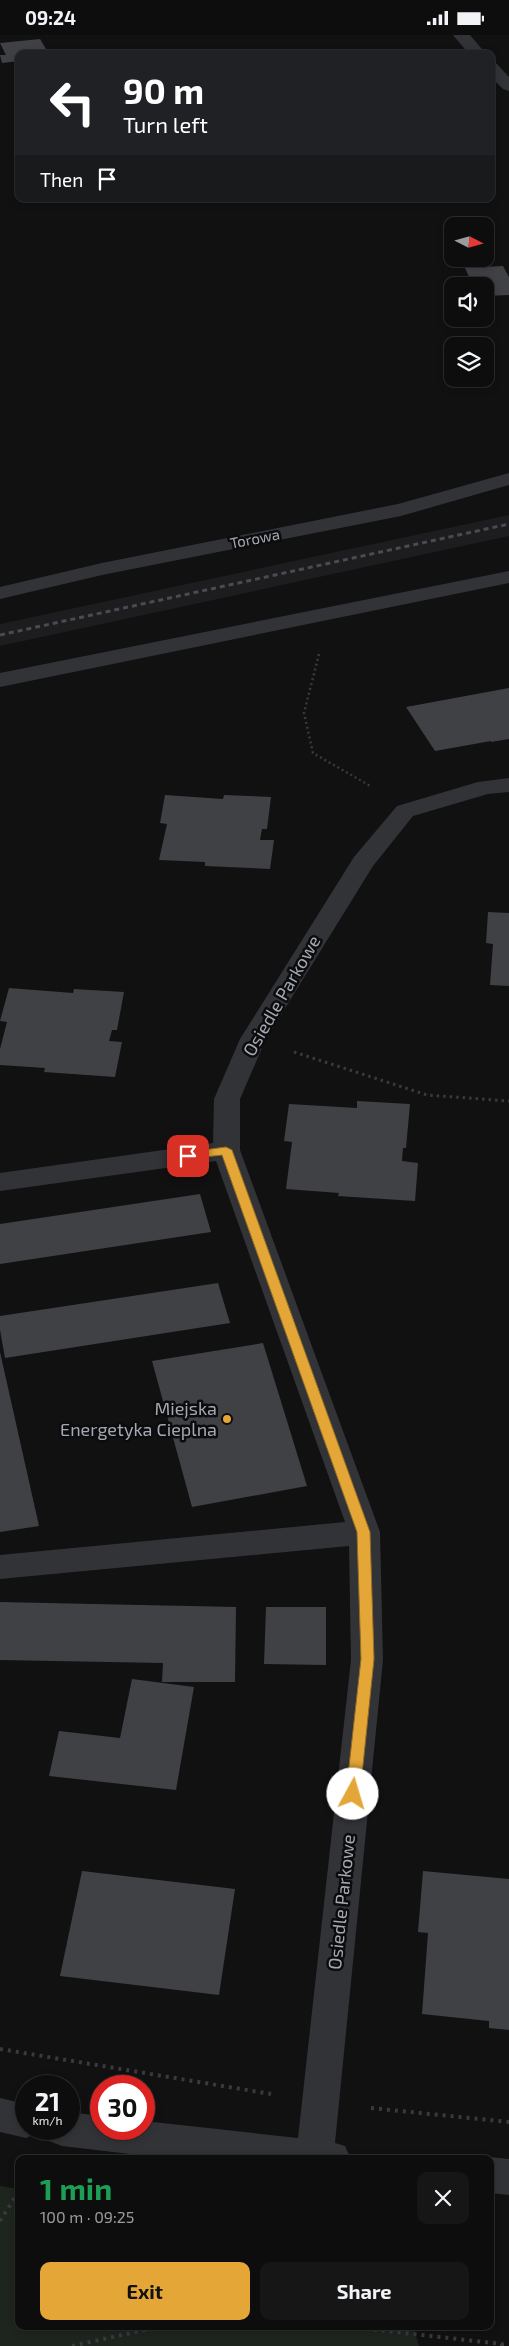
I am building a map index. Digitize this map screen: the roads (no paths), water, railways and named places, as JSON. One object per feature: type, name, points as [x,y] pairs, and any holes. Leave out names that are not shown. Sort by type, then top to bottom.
[{"type":"street","points":[[460,35],[474,50]]},
{"type":"street","points":[[495,71],[509,86]]},
{"type":"street","name":"Torowa","points":[[0,593],[112,567],[401,510],[509,479]]},
{"type":"street","points":[[0,680],[509,577]]},
{"type":"street","name":"Osiedle Parkowe","points":[[324,2155],[321,2103],[367,1659],[364,1532],[226,1150],[227,1099],[253,1039],[363,862],[405,811],[486,787],[509,785]]},
{"type":"street","points":[[0,1182],[226,1150]]},
{"type":"street","points":[[0,1567],[364,1532]]},
{"type":"street","points":[[0,2115],[15,2118]]},
{"type":"street","points":[[80,2131],[297,2155]]},
{"type":"street","points":[[494,2175],[509,2177]]},
{"type":"railway","points":[[0,635],[509,524]]},
{"type":"place","name":"Miejska Energetyka Cieplna","points":[[227,1419]]}]
